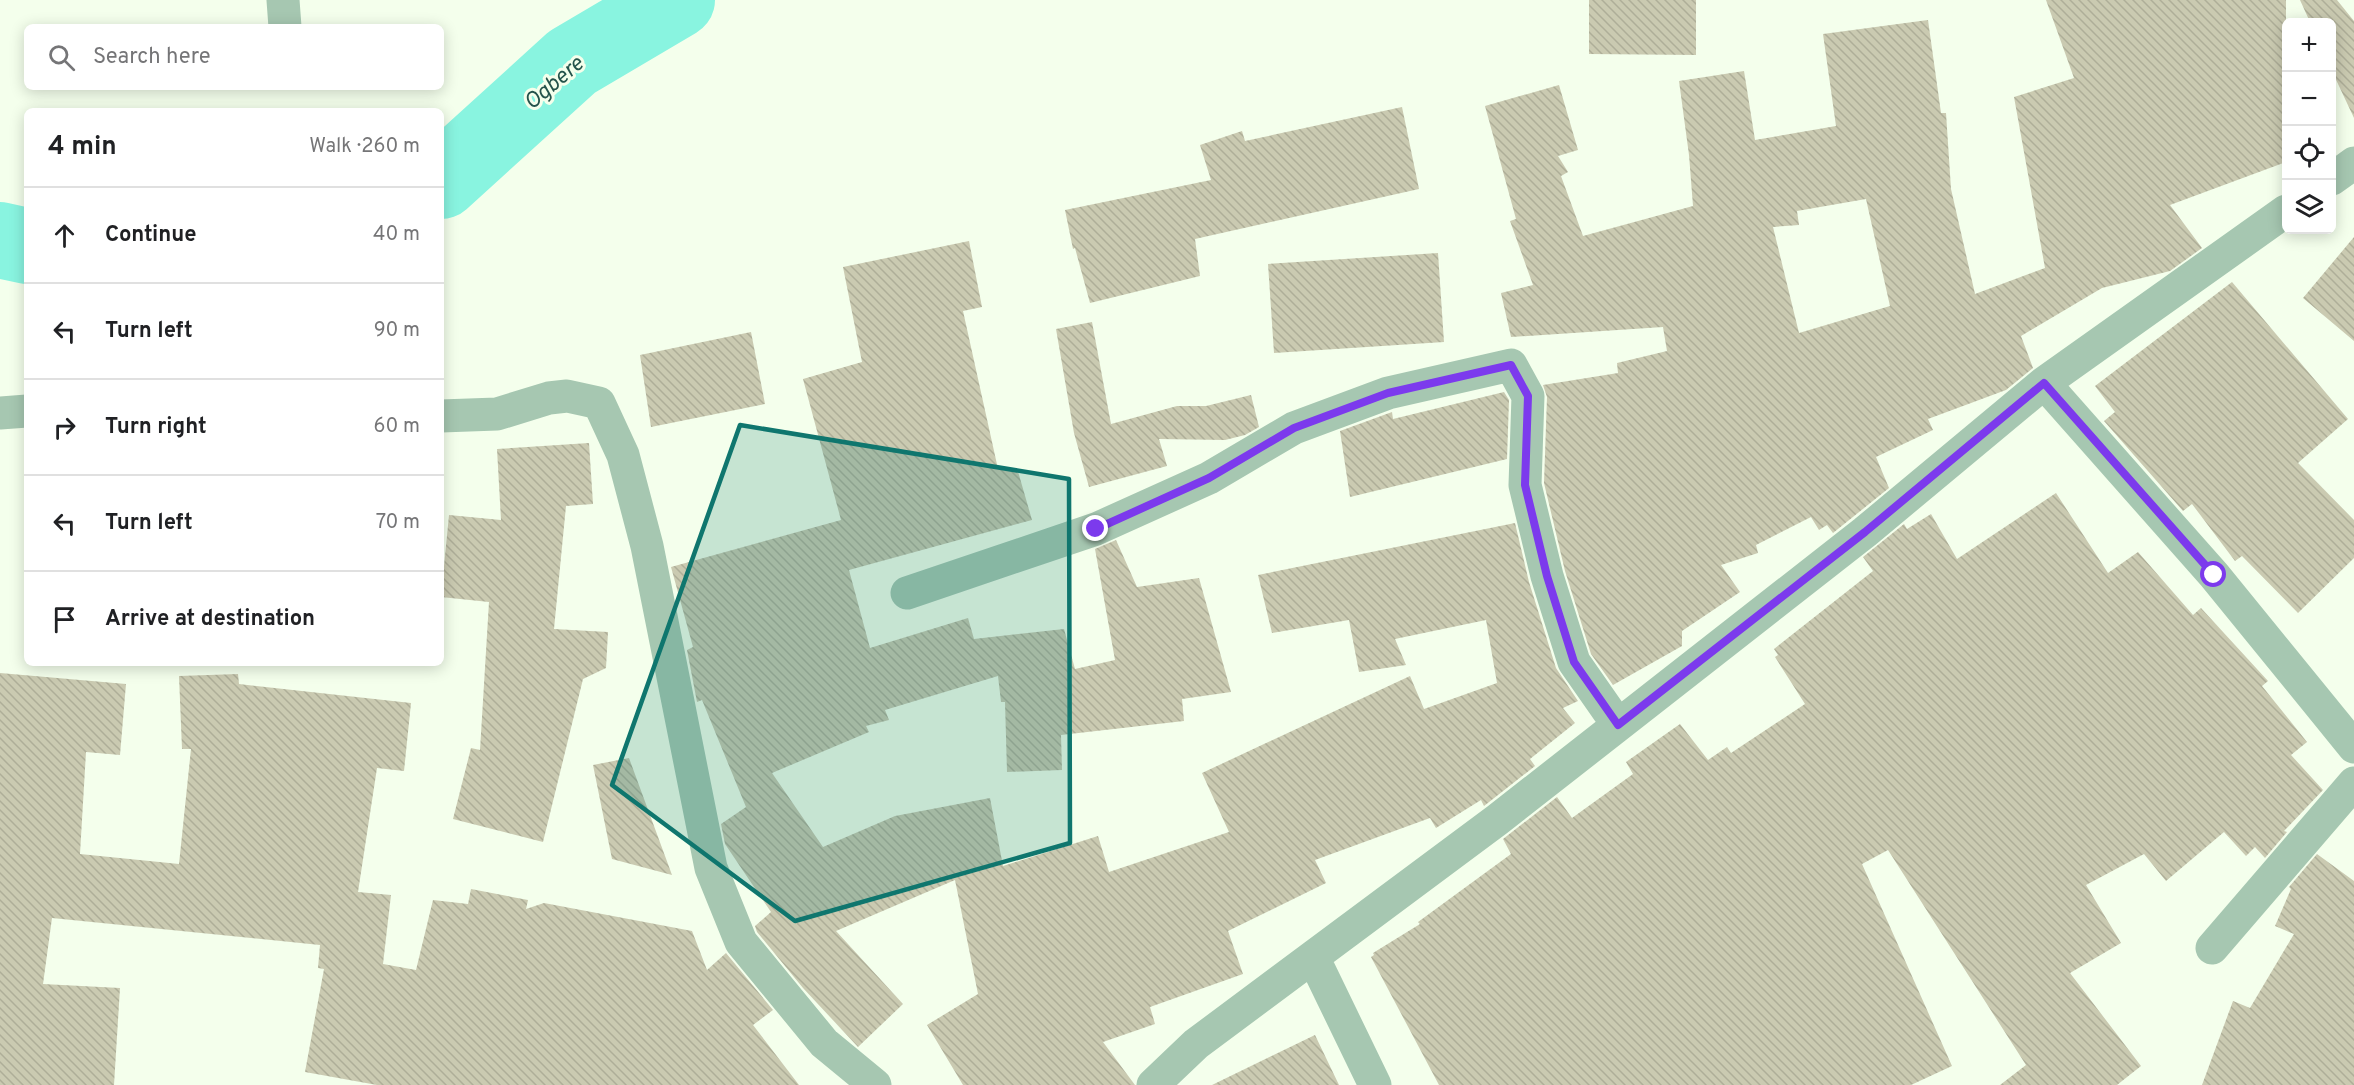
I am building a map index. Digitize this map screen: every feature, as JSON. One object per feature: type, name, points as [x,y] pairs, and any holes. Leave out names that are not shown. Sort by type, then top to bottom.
[{"type":"street","points":[[282,0],[285,24]]},
{"type":"street","points":[[2336,176],[2354,163]]},
{"type":"street","points":[[1153,1085],[1196,1044],[1497,820],[1865,532],[2044,383],[2282,214]]},
{"type":"street","points":[[907,593],[1096,529],[1209,478],[1294,428],[1388,393],[1511,365],[1528,396],[1525,485],[1547,576],[1574,662],[1618,725]]},
{"type":"street","points":[[2044,383],[2214,575],[2354,747]]},
{"type":"street","points":[[444,416],[497,414],[549,398],[567,396],[599,403],[623,455],[647,546],[694,788],[715,878],[741,942],[824,1043],[875,1085]]},
{"type":"street","points":[[0,413],[24,411]]},
{"type":"street","points":[[2212,948],[2354,783]]},
{"type":"street","points":[[1313,957],[1375,1085]]},
{"type":"highlighted area","points":[[740,425],[1069,479],[1070,843],[795,921],[612,785]]},
{"type":"building","points":[[1589,0],[1696,0],[1696,55],[1589,54]]},
{"type":"building","points":[[2046,0],[2286,0],[2286,18],[2282,18],[2282,163],[2170,205],[2202,248],[2170,271],[2102,288],[2021,336],[2033,368],[2006,390],[1928,419],[1933,430],[1876,457],[1889,488],[1833,533],[1827,525],[1819,530],[1811,517],[1756,545],[1758,553],[1721,565],[1740,592],[1682,631],[1682,646],[1613,685],[1591,654],[1565,571],[1544,483],[1547,397],[1543,385],[1618,373],[1617,363],[1667,351],[1663,327],[1511,337],[1501,293],[1533,285],[1510,221],[1516,219],[1485,106],[1559,85],[1578,150],[1558,156],[1568,172],[1561,176],[1583,236],[1693,206],[1679,81],[1744,71],[1755,140],[1836,126],[1823,34],[1928,20],[1941,113],[1946,113],[1951,189],[1975,294],[2045,268],[2014,97],[2074,78]],"holes":[[[1866,199],[1890,306],[1799,333],[1773,227],[1799,225],[1797,211]]]},
{"type":"building","points":[[2300,0],[2337,0],[2354,21],[2354,118],[2336,80],[2336,18],[2308,18]]},
{"type":"building","points":[[1402,107],[1419,189],[1195,239],[1200,276],[1090,303],[1075,248],[1073,249],[1065,210],[1211,180],[1200,145],[1242,131],[1245,141]]},
{"type":"building","points":[[2354,237],[2354,341],[2303,298]]},
{"type":"building","points":[[969,241],[982,307],[963,311],[998,469],[1017,468],[1032,520],[849,570],[870,648],[968,618],[974,639],[1064,629],[1075,669],[1115,660],[1095,549],[1116,540],[1137,587],[1199,578],[1231,692],[1182,699],[1184,721],[1061,735],[1062,770],[1007,772],[1005,702],[1001,702],[998,676],[885,710],[889,720],[866,726],[869,732],[772,773],[823,847],[895,816],[990,798],[1003,866],[1098,836],[1109,872],[1229,832],[1202,773],[1410,676],[1424,709],[1497,683],[1486,620],[1395,639],[1406,665],[1359,672],[1349,620],[1272,633],[1258,575],[1515,523],[1529,582],[1556,668],[1578,701],[1563,708],[1575,723],[1530,759],[1535,766],[1484,806],[1481,800],[1436,828],[1430,818],[1315,860],[1326,883],[1228,931],[1243,974],[1150,1007],[1155,1024],[1103,1042],[1135,1085],[963,1085],[927,1025],[978,994],[955,880],[836,931],[903,1004],[858,1047],[803,988],[757,932],[755,926],[771,912],[725,844],[721,824],[746,807],[702,700],[697,702],[687,650],[693,647],[671,567],[841,520],[803,379],[862,362],[843,267]]},
{"type":"building","points":[[1438,253],[1444,342],[1274,353],[1268,264]]},
{"type":"building","points":[[2232,282],[2348,419],[2298,463],[2354,520],[2354,558],[2298,613],[2242,556],[2235,561],[2192,504],[2183,511],[2104,421],[2115,412],[2095,386]]},
{"type":"building","points":[[1092,322],[1111,424],[1177,406],[1206,406],[1251,395],[1259,427],[1245,435],[1225,440],[1159,439],[1167,466],[1089,487],[1074,433],[1056,329]]},
{"type":"building","points":[[751,332],[765,404],[651,427],[640,355]]},
{"type":"building","points":[[1504,392],[1509,400],[1507,459],[1350,497],[1340,431],[1392,412],[1393,419]]},
{"type":"building","points":[[589,443],[593,504],[566,506],[554,629],[608,632],[606,668],[583,679],[543,842],[453,819],[471,748],[480,750],[489,602],[444,597],[444,566],[449,515],[501,520],[497,449]]},
{"type":"building","points":[[2056,493],[2108,573],[2138,552],[2193,615],[2201,608],[2268,681],[2262,686],[2307,742],[2291,755],[2323,790],[2284,831],[2287,832],[2265,858],[2255,847],[2246,856],[2224,832],[2166,881],[2144,854],[2086,885],[2121,943],[2070,973],[2141,1066],[2117,1085],[2000,1085],[2026,1065],[1888,850],[1862,864],[1952,1066],[1911,1085],[1439,1085],[1371,957],[1373,953],[1420,924],[1418,922],[1511,854],[1503,839],[1557,797],[1572,818],[1633,774],[1626,762],[1680,724],[1708,760],[1727,747],[1731,753],[1805,704],[1775,657],[1778,655],[1774,649],[1873,571],[1863,557],[1904,524],[1907,529],[1931,514],[1957,559]]},
{"type":"building","points":[[0,673],[126,684],[120,755],[86,752],[80,854],[179,864],[191,749],[182,749],[179,676],[238,674],[239,684],[411,703],[404,771],[377,768],[358,892],[391,895],[383,964],[416,970],[433,900],[468,904],[471,889],[528,900],[526,909],[544,903],[692,931],[707,970],[726,953],[773,1010],[753,1025],[799,1085],[377,1085],[305,1072],[324,969],[318,968],[320,945],[52,918],[43,984],[120,988],[114,1085],[0,1085]]},
{"type":"building","points":[[629,758],[672,875],[612,859],[593,765]]},
{"type":"building","points":[[2317,854],[2354,881],[2354,1085],[2202,1085],[2233,1001],[2250,1008],[2294,934],[2275,926],[2291,889],[2289,887]]},
{"type":"building","points":[[1315,1035],[1339,1085],[1212,1085]]},
{"type":"waterway","name":"Ogbere","points":[[444,178],[572,62],[677,0]]},
{"type":"waterway","name":"Ogbere","points":[[0,240],[24,245]]},
{"type":"route","points":[[1096,529],[1209,478],[1294,428],[1388,393],[1511,365],[1528,396],[1525,485],[1547,576],[1574,662],[1618,725],[1865,532],[2044,383],[2214,575]]}]
